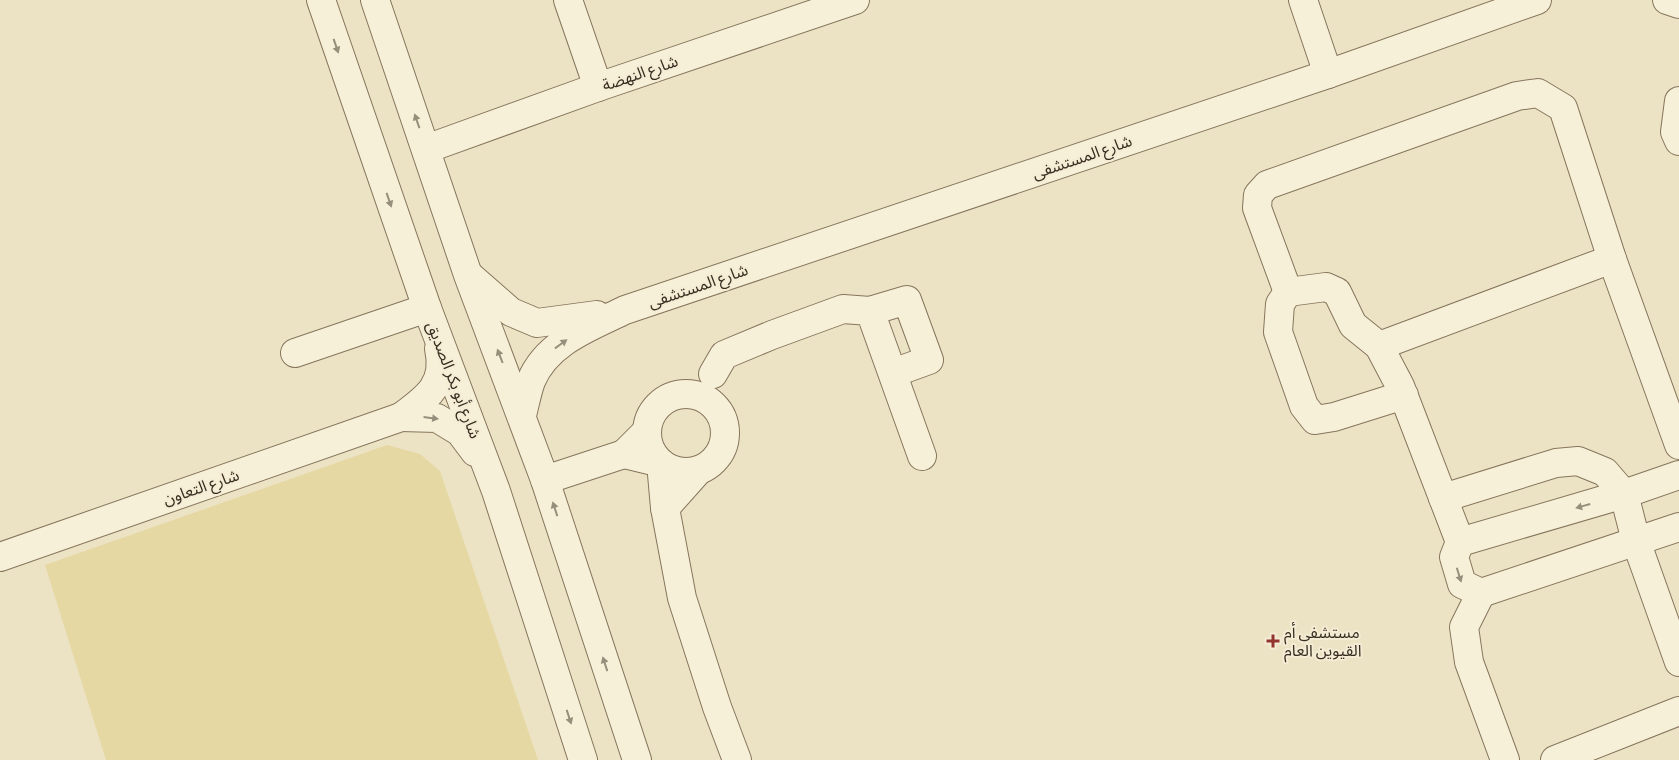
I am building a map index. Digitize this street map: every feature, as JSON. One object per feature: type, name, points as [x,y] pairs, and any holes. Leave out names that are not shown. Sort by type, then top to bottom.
[{"type":"street","name":"شارع أبو بكر الصديق","points":[[321,0],[430,318],[506,522],[583,760]]},
{"type":"street","points":[[375,0],[468,275],[545,480],[637,760]]},
{"type":"street","points":[[568,0],[598,87]]},
{"type":"street","name":"شارع النهضة","points":[[426,149],[598,87],[799,9],[855,0]]},
{"type":"street","points":[[1303,0],[1328,74]]},
{"type":"street","name":"شارع المستشفى","points":[[522,415],[531,382],[542,361],[557,347],[578,333],[625,310],[1328,74],[1537,0]]},
{"type":"street","points":[[1667,0],[1679,4]]},
{"type":"street","points":[[1288,292],[1257,208],[1258,195],[1267,184],[1517,96],[1538,93],[1563,108],[1612,259],[1679,445]]},
{"type":"street","points":[[1679,102],[1675,132],[1679,141]]},
{"type":"street","points":[[1379,346],[1612,259]]},
{"type":"street","name":"شارع المستشفى","points":[[468,275],[511,312],[537,323],[572,320],[625,310]]},
{"type":"street","points":[[1404,395],[1334,417],[1315,420],[1304,406],[1278,332],[1280,304],[1288,292],[1326,287],[1337,292],[1353,325],[1379,346],[1404,395],[1460,542],[1454,557],[1462,584],[1481,593],[1679,527]]},
{"type":"street","points":[[737,760],[717,707],[682,598],[665,508],[660,463],[650,448],[647,431],[650,418],[656,407],[666,399],[713,374],[724,355],[843,309],[870,311],[907,300],[929,360],[892,373]]},
{"type":"street","points":[[870,311],[922,456]]},
{"type":"street","points":[[295,353],[430,318]]},
{"type":"street","name":"شارع التعاون","points":[[0,557],[402,417],[427,398],[438,382],[441,359],[430,318]]},
{"type":"street","points":[[624,454],[660,463],[672,470],[685,473],[698,471],[711,464],[720,454],[725,441],[726,427],[721,414],[713,374]]},
{"type":"street","points":[[678,394],[690,393],[703,396],[721,414]]},
{"type":"street","name":"شارع التعاون","points":[[402,417],[437,418],[460,432],[474,450],[506,522]]},
{"type":"street","points":[[545,480],[624,454],[647,431]]},
{"type":"street","points":[[1443,498],[1556,463],[1578,460],[1605,472],[1624,494],[1636,541],[1679,662]]},
{"type":"street","points":[[665,508],[698,471]]},
{"type":"street","points":[[1460,542],[1624,494],[1679,475]]},
{"type":"street","points":[[506,522],[559,631],[602,760]]},
{"type":"street","points":[[1481,593],[1464,627],[1468,654],[1506,760]]},
{"type":"street","points":[[1555,760],[1679,711]]},
{"type":"street","points":[[628,733],[629,760]]},
{"type":"sand","points":[[387,445],[420,454],[440,471],[538,760],[106,760],[45,565]]},
{"type":"place","name":"مستشفى أم القيوين العام","points":[[1273,641]]}]
